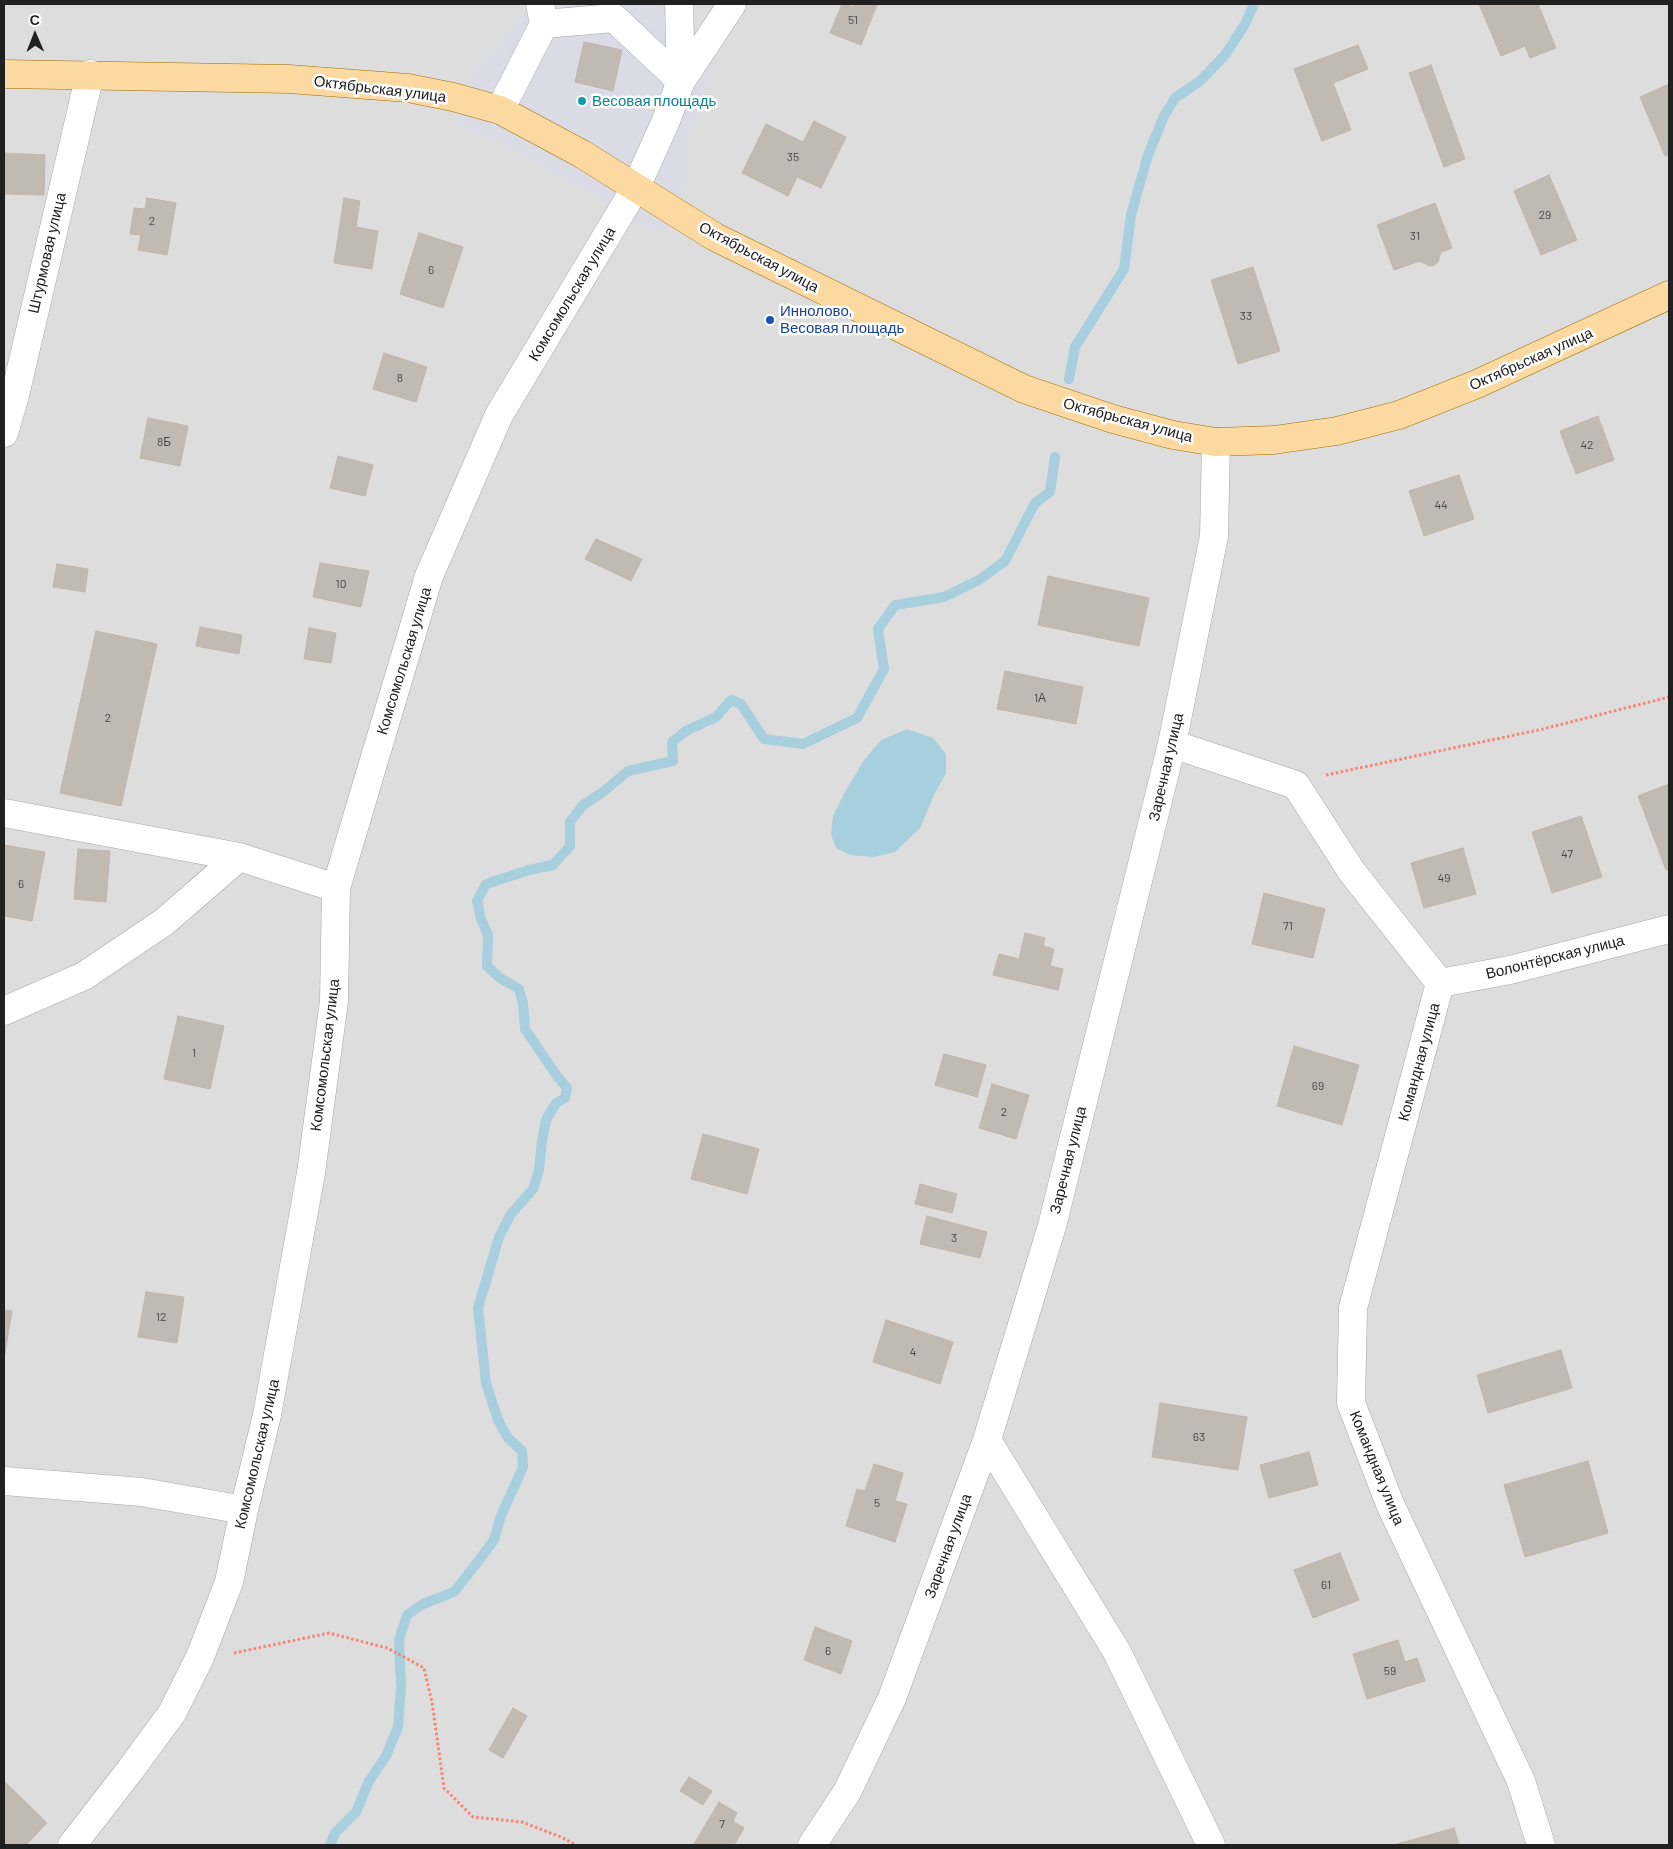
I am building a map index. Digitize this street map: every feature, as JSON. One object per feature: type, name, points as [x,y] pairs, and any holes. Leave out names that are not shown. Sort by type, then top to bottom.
[{"type":"main road","name":"Октябрьская улица","points":[[4,74],[90,74],[289,79],[398,88],[453,97],[500,110],[582,154],[716,237],[1024,390],[1173,435],[1216,442],[1274,440],[1337,431],[1399,415],[1477,384],[1669,295]]},
{"type":"street","points":[[679,4],[681,81]]},
{"type":"street","points":[[681,81],[732,4]]},
{"type":"street","points":[[500,110],[542,14],[614,18],[681,81]]},
{"type":"street","name":"Штурмовая улица","points":[[4,432],[15,395],[90,74]]},
{"type":"street","name":"Комсомольская улица","points":[[72,1845],[172,1714],[205,1646],[229,1582],[267,1415],[311,1173],[334,1001],[336,888],[429,576],[500,415],[636,188],[665,123],[681,81]]},
{"type":"street","name":"Заречная улица","points":[[812,1845],[847,1792],[892,1698],[988,1440],[1052,1226],[1172,744],[1214,536],[1216,442]]},
{"type":"street","points":[[1172,744],[1296,785],[1352,872],[1440,983]]},
{"type":"street","points":[[4,813],[239,857],[336,888]]},
{"type":"street","points":[[4,1011],[84,976],[164,922],[239,857]]},
{"type":"street","name":"Волонтёрская улица","points":[[1440,983],[1510,970],[1669,929]]},
{"type":"street","name":"Командная улица","points":[[1440,983],[1353,1308],[1351,1403],[1390,1504],[1521,1781],[1541,1845]]},
{"type":"street","points":[[988,1440],[1117,1652],[1211,1845]]},
{"type":"street","points":[[4,1480],[142,1492],[244,1510]]},
{"type":"path","points":[[1296,785],[1337,772],[1543,729],[1669,697]]},
{"type":"path","points":[[205,1646],[230,1654],[329,1633],[387,1648],[404,1657],[424,1668],[432,1702],[444,1788],[473,1817],[522,1822],[576,1845]]},
{"type":"shaded area","points":[[4,4],[1669,4],[1669,1845],[4,1845]]},
{"type":"shaded area","name":"Весовая площадь","points":[[532,4],[656,4],[719,45],[689,137],[689,177],[660,235],[505,145],[456,124],[471,77]]},
{"type":"water","points":[[907,729],[933,738],[946,754],[946,773],[920,828],[895,852],[873,857],[850,855],[836,848],[831,835],[833,816],[846,790],[865,759],[881,740]]},
{"type":"building","points":[[842,4],[853,7],[854,4],[877,5],[861,45],[830,33]]},
{"type":"building","points":[[1479,4],[1538,4],[1556,48],[1530,58],[1525,46],[1501,56]]},
{"type":"building","points":[[584,42],[622,50],[613,91],[575,82]]},
{"type":"building","points":[[1358,45],[1368,69],[1333,83],[1351,130],[1322,141],[1294,69]]},
{"type":"building","points":[[1431,65],[1465,159],[1444,167],[1409,73]]},
{"type":"building","points":[[1669,84],[1669,155],[1665,156],[1640,97]]},
{"type":"building","points":[[814,121],[846,137],[821,188],[797,177],[788,196],[742,173],[766,124],[803,142]]},
{"type":"building","points":[[4,153],[45,155],[44,195],[4,194]]},
{"type":"building","points":[[1549,175],[1577,240],[1541,255],[1514,191]]},
{"type":"building","points":[[147,198],[176,203],[167,255],[138,250],[141,235],[130,234],[134,208],[145,209]]},
{"type":"building","points":[[344,198],[360,201],[356,227],[378,231],[372,269],[334,263]]},
{"type":"building","points":[[1435,203],[1452,248],[1441,252],[1435,265],[1429,266],[1420,261],[1394,270],[1377,225]]},
{"type":"building","points":[[419,233],[463,247],[443,308],[400,294]]},
{"type":"building","points":[[1253,267],[1280,351],[1238,364],[1211,280]]},
{"type":"building","points":[[384,353],[427,367],[416,402],[373,389]]},
{"type":"building","points":[[1598,416],[1614,460],[1576,474],[1560,431]]},
{"type":"building","points":[[148,418],[188,426],[180,466],[140,458]]},
{"type":"building","points":[[338,456],[373,465],[365,496],[330,488]]},
{"type":"building","points":[[1459,475],[1474,519],[1424,536],[1409,491]]},
{"type":"building","points":[[596,539],[642,559],[631,581],[585,559]]},
{"type":"building","points":[[320,563],[369,571],[361,607],[313,597]]},
{"type":"building","points":[[57,564],[88,569],[85,592],[53,587]]},
{"type":"building","points":[[1048,576],[1149,598],[1139,646],[1038,625]]},
{"type":"building","points":[[200,627],[242,635],[239,654],[196,646]]},
{"type":"building","points":[[309,628],[336,633],[331,663],[304,659]]},
{"type":"building","points":[[96,631],[157,644],[121,806],[60,793]]},
{"type":"building","points":[[1005,671],[1083,687],[1076,724],[997,709]]},
{"type":"building","points":[[1669,784],[1669,869],[1666,870],[1638,796]]},
{"type":"building","points":[[1581,816],[1602,877],[1552,893],[1532,832]]},
{"type":"building","points":[[4,845],[45,852],[32,921],[4,916]]},
{"type":"building","points":[[1463,848],[1476,894],[1424,908],[1411,863]]},
{"type":"building","points":[[78,849],[110,851],[106,902],[74,899]]},
{"type":"building","points":[[1264,893],[1325,909],[1313,958],[1252,944]]},
{"type":"building","points":[[1025,933],[1045,938],[1043,946],[1054,949],[1050,966],[1063,969],[1058,990],[993,975],[999,954],[1019,959]]},
{"type":"building","points":[[178,1016],[224,1026],[210,1089],[164,1079]]},
{"type":"building","points":[[1294,1046],[1359,1065],[1342,1125],[1277,1106]]},
{"type":"building","points":[[944,1054],[986,1065],[977,1097],[935,1085]]},
{"type":"building","points":[[992,1084],[1029,1095],[1016,1139],[979,1128]]},
{"type":"building","points":[[703,1134],[759,1149],[747,1194],[691,1179]]},
{"type":"building","points":[[920,1184],[957,1194],[952,1213],[915,1204]]},
{"type":"building","points":[[927,1216],[987,1232],[980,1258],[920,1244]]},
{"type":"building","points":[[146,1292],[184,1297],[177,1343],[138,1337]]},
{"type":"building","points":[[4,1310],[12,1311],[4,1359]]},
{"type":"building","points":[[886,1320],[953,1342],[940,1384],[873,1362]]},
{"type":"building","points":[[1561,1350],[1572,1388],[1488,1413],[1477,1375]]},
{"type":"building","points":[[1160,1403],[1247,1417],[1238,1470],[1152,1457]]},
{"type":"building","points":[[1309,1452],[1318,1485],[1269,1498],[1260,1465]]},
{"type":"building","points":[[1588,1461],[1608,1533],[1525,1557],[1504,1485]]},
{"type":"building","points":[[874,1464],[903,1473],[895,1501],[907,1504],[895,1542],[846,1526],[857,1489],[865,1491]]},
{"type":"building","points":[[1340,1553],[1359,1600],[1313,1618],[1294,1570]]},
{"type":"building","points":[[815,1627],[852,1641],[841,1674],[804,1660]]},
{"type":"building","points":[[1398,1640],[1405,1662],[1417,1658],[1425,1681],[1367,1699],[1353,1654]]},
{"type":"building","points":[[513,1708],[527,1716],[503,1758],[489,1750]]},
{"type":"building","points":[[689,1777],[712,1791],[703,1805],[680,1791]]},
{"type":"building","points":[[6,1783],[47,1823],[26,1845],[4,1845],[4,1786]]},
{"type":"building","points":[[719,1802],[737,1813],[733,1821],[744,1828],[734,1845],[694,1844]]},
{"type":"building","points":[[1454,1828],[1459,1845],[1394,1845]]},
{"type":"waterway","points":[[1069,379],[1075,347],[1124,269],[1131,215],[1148,155],[1164,116],[1175,98],[1200,81],[1225,55],[1245,24],[1254,4]]},
{"type":"waterway","points":[[330,1845],[335,1833],[356,1812],[369,1781],[386,1756],[398,1727],[401,1687],[399,1640],[407,1615],[423,1604],[454,1592],[473,1568],[494,1540],[501,1516],[523,1467],[522,1451],[508,1438],[498,1420],[486,1383],[478,1308],[499,1237],[511,1214],[533,1189],[539,1170],[546,1120],[556,1103],[565,1098],[567,1088],[525,1029],[523,1003],[519,989],[500,978],[487,966],[488,935],[481,919],[477,901],[486,884],[529,870],[553,865],[570,846],[570,822],[583,805],[603,792],[628,771],[673,761],[672,742],[686,731],[716,717],[731,700],[741,704],[764,739],[803,744],[857,718],[884,669],[878,629],[895,605],[944,597],[979,580],[1005,561],[1035,503],[1050,492],[1055,457]]},
{"type":"place","name":"Весовая площадь","points":[[582,101]]},
{"type":"place","name":"Иннолово, Весовая площадь","points":[[770,320]]}]
